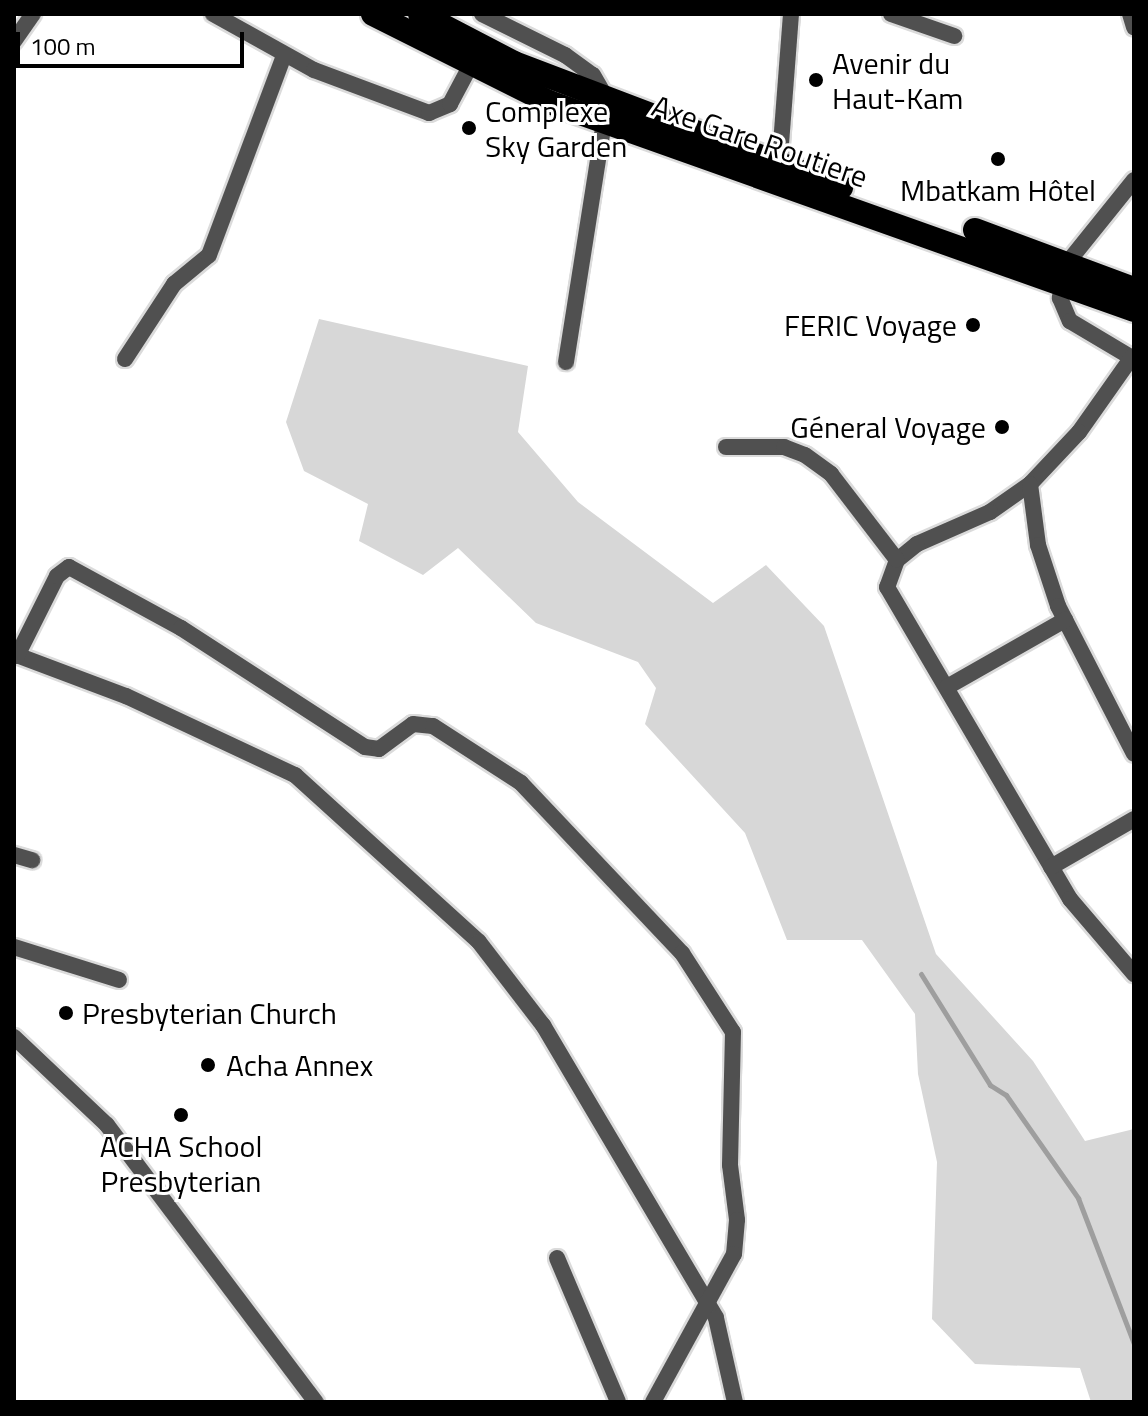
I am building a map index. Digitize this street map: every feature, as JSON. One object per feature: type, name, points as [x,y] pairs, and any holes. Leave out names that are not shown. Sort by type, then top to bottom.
[{"type":"highway","name":"Axe Gare Routiere","points":[[373,14],[606,111],[778,174],[1065,271],[1134,289]]},
{"type":"highway","name":"Axe Gare Routiere","points":[[420,14],[475,56]]},
{"type":"highway","name":"Axe Gare Routiere","points":[[1065,271],[1134,310]]},
{"type":"street","points":[[14,41],[33,14]]},
{"type":"street","points":[[213,14],[284,55],[429,113],[450,104],[475,56]]},
{"type":"street","points":[[482,14],[565,55],[593,75],[606,111],[566,362]]},
{"type":"street","points":[[778,174],[791,14]]},
{"type":"street","points":[[891,14],[954,36]]},
{"type":"street","points":[[1130,14],[1134,27]]},
{"type":"street","points":[[125,359],[174,284],[209,255],[284,55]]},
{"type":"street","points":[[1134,180],[1065,271],[1065,316],[1133,358],[1030,484],[897,560],[888,577],[891,598],[947,687],[1051,867],[1134,974]]},
{"type":"street","points":[[726,447],[784,447],[805,455],[831,474],[897,560]]},
{"type":"street","points":[[1030,484],[1038,545],[1065,620],[1134,754]]},
{"type":"street","points":[[653,1402],[706,1308],[734,1254],[737,1220],[730,1165],[733,1032],[682,953],[558,818],[488,759],[423,722],[379,749],[365,747],[76,568],[62,569],[16,655],[251,751],[351,821],[507,973],[706,1308],[722,1333],[735,1402]]},
{"type":"street","points":[[947,687],[1065,620]]},
{"type":"street","points":[[1051,867],[1134,819]]},
{"type":"street","points":[[14,855],[32,860]]},
{"type":"street","points":[[14,947],[119,980]]},
{"type":"street","points":[[14,1037],[107,1125],[316,1402]]},
{"type":"street","points":[[557,1258],[618,1402]]},
{"type":"shaded area","points":[[319,319],[528,366],[518,432],[578,502],[713,603],[766,565],[824,626],[936,954],[1033,1061],[1085,1141],[1134,1129],[1134,1402],[1091,1402],[1080,1368],[975,1364],[932,1319],[937,1162],[918,1074],[915,1014],[862,940],[787,940],[745,833],[645,724],[656,688],[638,662],[536,623],[458,548],[423,575],[359,541],[368,504],[304,471],[286,422]]},
{"type":"waterway","points":[[921,974],[990,1085],[1006,1095],[1078,1198],[1134,1344]]},
{"type":"place","name":"Avenir du Haut-Kam","points":[[816,80]]},
{"type":"place","name":"Complexe Sky Garden","points":[[469,128]]},
{"type":"place","name":"Mbatkam Hôtel","points":[[998,159]]},
{"type":"place","name":"FERIC Voyage","points":[[973,325]]},
{"type":"place","name":"Géneral Voyage","points":[[1002,427]]},
{"type":"place","name":"Presbyterian Church","points":[[66,1013]]},
{"type":"place","name":"Acha Annex","points":[[208,1065]]},
{"type":"place","name":"ACHA School Presbyterian","points":[[181,1115]]}]
